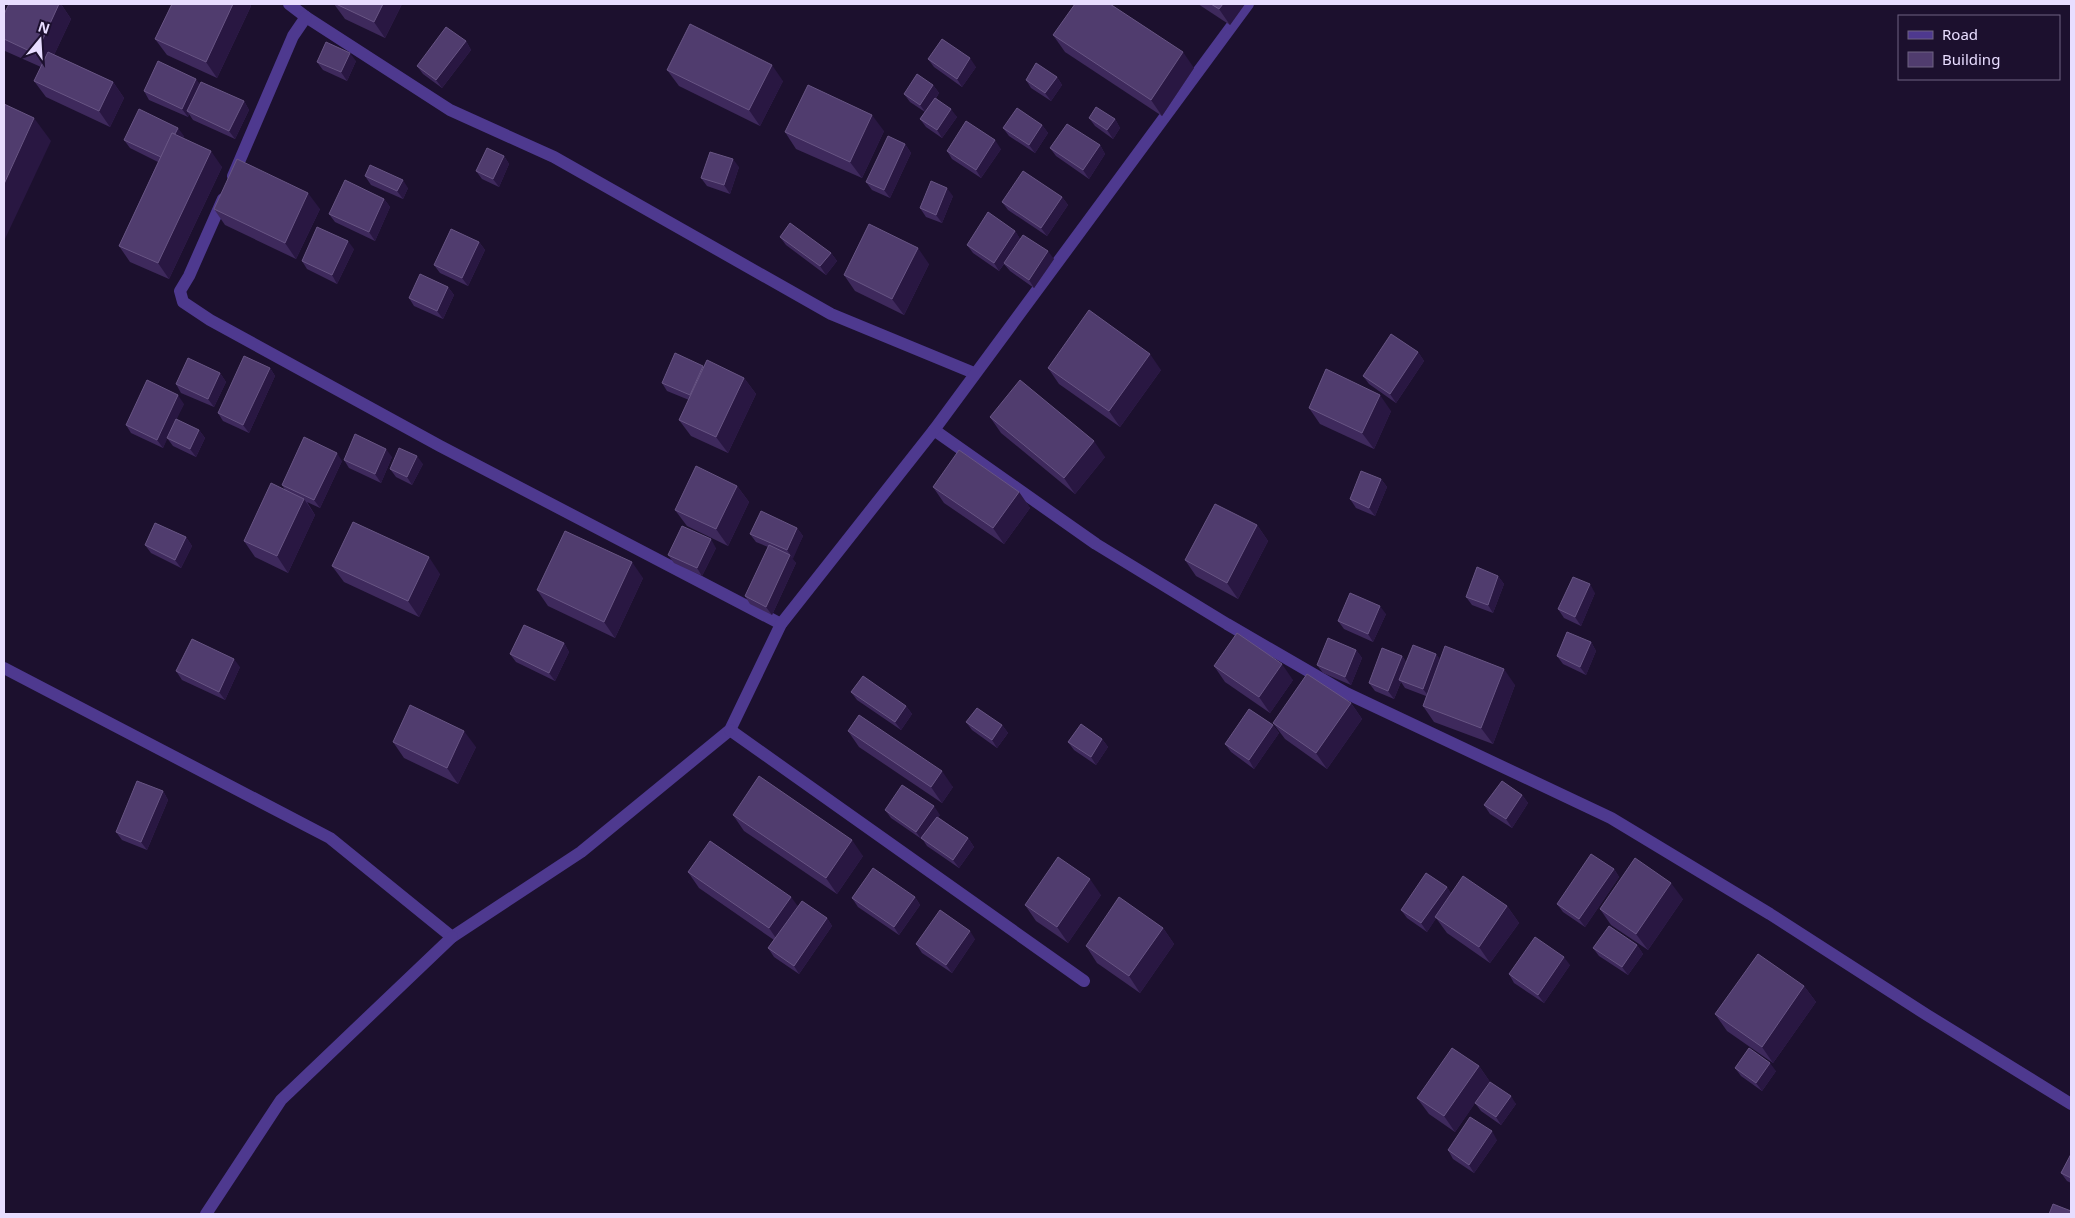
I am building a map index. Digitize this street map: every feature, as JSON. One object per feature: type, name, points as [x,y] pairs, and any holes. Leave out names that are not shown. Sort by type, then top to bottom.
[{"type":"street","points":[[289,4],[306,18],[450,110],[554,156],[832,314],[974,373]]},
{"type":"street","points":[[206,1214],[280,1100],[452,937],[581,852],[730,730],[782,624],[934,430],[974,373],[1248,4]]},
{"type":"street","points":[[306,18],[293,36],[189,276],[180,291],[184,302],[210,320],[440,446],[782,624]]},
{"type":"street","points":[[934,430],[1096,544],[1227,624],[1346,693],[1611,818],[1770,914],[2071,1104]]},
{"type":"street","points":[[4,668],[330,838],[452,937]]},
{"type":"street","points":[[730,730],[1084,981]]},
{"type":"building","points":[[9,4],[59,4],[36,54],[4,39],[4,14]]},
{"type":"building","points":[[172,4],[233,4],[206,62],[155,39]]},
{"type":"building","points":[[336,4],[383,4],[374,22]]},
{"type":"building","points":[[1075,4],[1110,4],[1183,52],[1151,100],[1053,35]]},
{"type":"building","points":[[1211,4],[1223,4],[1219,9]]},
{"type":"building","points":[[690,24],[772,65],[749,110],[667,70]]},
{"type":"building","points":[[446,27],[466,41],[436,80],[417,66]]},
{"type":"building","points":[[942,39],[970,58],[957,79],[928,59]]},
{"type":"building","points":[[326,42],[350,53],[341,72],[317,62]]},
{"type":"building","points":[[48,52],[113,82],[99,111],[34,81]]},
{"type":"building","points":[[158,61],[196,79],[182,109],[144,91]]},
{"type":"building","points":[[1036,63],[1057,77],[1045,93],[1026,80]]},
{"type":"building","points":[[917,74],[933,85],[920,105],[904,94]]},
{"type":"building","points":[[201,82],[244,101],[229,131],[187,111]]},
{"type":"building","points":[[808,85],[872,115],[850,162],[785,132]]},
{"type":"building","points":[[935,98],[951,109],[937,130],[920,119]]},
{"type":"building","points":[[4,104],[34,118],[4,184]]},
{"type":"building","points":[[1096,107],[1115,119],[1107,130],[1089,118]]},
{"type":"building","points":[[1017,108],[1042,125],[1029,145],[1003,128]]},
{"type":"building","points":[[139,109],[178,128],[175,134],[172,133],[161,157],[124,140]]},
{"type":"building","points":[[966,121],[995,140],[976,170],[947,151]]},
{"type":"building","points":[[1067,124],[1100,145],[1083,170],[1050,148]]},
{"type":"building","points":[[172,133],[211,151],[158,263],[119,246]]},
{"type":"building","points":[[888,136],[905,144],[884,190],[866,182]]},
{"type":"building","points":[[487,148],[504,156],[493,179],[476,171]]},
{"type":"building","points":[[710,152],[733,159],[724,185],[701,178]]},
{"type":"building","points":[[237,159],[308,193],[285,243],[214,209]]},
{"type":"building","points":[[370,165],[403,180],[397,191],[365,176]]},
{"type":"building","points":[[1023,171],[1062,197],[1041,228],[1002,202]]},
{"type":"building","points":[[345,180],[384,199],[369,232],[329,214]]},
{"type":"building","points":[[931,181],[947,188],[936,215],[920,208]]},
{"type":"building","points":[[988,212],[1015,231],[994,263],[967,245]]},
{"type":"building","points":[[790,223],[831,253],[820,266],[780,237]]},
{"type":"building","points":[[869,224],[918,248],[892,299],[844,275]]},
{"type":"building","points":[[317,227],[348,241],[332,275],[302,261]]},
{"type":"building","points":[[451,229],[479,242],[462,278],[434,265]]},
{"type":"building","points":[[1023,235],[1048,251],[1029,280],[1004,263]]},
{"type":"building","points":[[420,274],[448,287],[437,311],[409,298]]},
{"type":"building","points":[[1089,310],[1150,354],[1109,411],[1048,368]]},
{"type":"building","points":[[1391,334],[1418,352],[1390,394],[1363,376]]},
{"type":"building","points":[[675,353],[703,366],[690,395],[662,383]]},
{"type":"building","points":[[244,356],[270,368],[243,425],[218,413]]},
{"type":"building","points":[[188,358],[220,373],[208,399],[176,384]]},
{"type":"building","points":[[707,360],[744,378],[716,437],[679,420]]},
{"type":"building","points":[[1326,369],[1380,395],[1362,433],[1309,408]]},
{"type":"building","points":[[147,380],[178,395],[157,440],[126,425]]},
{"type":"building","points":[[1020,380],[1094,441],[1064,478],[990,417]]},
{"type":"building","points":[[176,419],[199,430],[190,449],[167,438]]},
{"type":"building","points":[[355,434],[386,449],[375,474],[344,460]]},
{"type":"building","points":[[304,437],[337,453],[314,500],[282,485]]},
{"type":"building","points":[[399,448],[417,456],[407,477],[390,469]]},
{"type":"building","points":[[959,450],[1019,492],[993,528],[933,487]]},
{"type":"building","points":[[696,466],[737,486],[716,529],[675,510]]},
{"type":"building","points":[[1361,471],[1381,479],[1369,508],[1350,499]]},
{"type":"building","points":[[271,483],[304,499],[277,556],[244,541]]},
{"type":"building","points":[[1215,504],[1257,525],[1227,583],[1185,560]]},
{"type":"building","points":[[761,511],[797,528],[787,550],[750,534]]},
{"type":"building","points":[[353,522],[429,557],[408,601],[332,566]]},
{"type":"building","points":[[155,523],[186,537],[175,560],[145,545]]},
{"type":"building","points":[[682,526],[711,539],[697,568],[668,555]]},
{"type":"building","points":[[565,531],[632,562],[604,622],[537,590]]},
{"type":"building","points":[[769,545],[790,555],[766,607],[745,596]]},
{"type":"building","points":[[1477,567],[1498,576],[1488,605],[1466,597]]},
{"type":"building","points":[[1573,577],[1590,584],[1575,617],[1558,609]]},
{"type":"building","points":[[1350,593],[1380,606],[1368,634],[1338,621]]},
{"type":"building","points":[[524,625],[564,643],[549,673],[510,654]]},
{"type":"building","points":[[1567,632],[1591,642],[1580,667],[1557,656]]},
{"type":"building","points":[[1237,633],[1282,664],[1259,697],[1214,666]]},
{"type":"building","points":[[1328,638],[1356,650],[1345,677],[1317,665]]},
{"type":"building","points":[[192,639],[234,659],[219,692],[176,671]]},
{"type":"building","points":[[1413,645],[1436,654],[1423,689],[1399,680]]},
{"type":"building","points":[[1445,646],[1504,669],[1481,728],[1423,706]]},
{"type":"building","points":[[1382,648],[1402,656],[1388,691],[1369,683]]},
{"type":"building","points":[[1307,674],[1351,703],[1316,753],[1273,723]]},
{"type":"building","points":[[863,676],[906,706],[895,722],[851,692]]},
{"type":"building","points":[[410,705],[464,731],[447,768],[393,742]]},
{"type":"building","points":[[977,708],[1002,725],[992,740],[966,722]]},
{"type":"building","points":[[1249,709],[1273,725],[1249,760],[1225,744]]},
{"type":"building","points":[[859,715],[942,771],[931,787],[848,731]]},
{"type":"building","points":[[1081,724],[1102,739],[1091,757],[1068,742]]},
{"type":"building","points":[[759,776],[852,840],[826,878],[733,815]]},
{"type":"building","points":[[137,781],[163,791],[141,842],[116,832]]},
{"type":"building","points":[[1502,781],[1522,795],[1506,819],[1484,805]]},
{"type":"building","points":[[902,785],[934,806],[916,832],[885,810]]},
{"type":"building","points":[[937,817],[968,838],[953,860],[921,838]]},
{"type":"building","points":[[710,841],[791,897],[769,928],[688,872]]},
{"type":"building","points":[[1591,854],[1614,869],[1579,919],[1557,904]]},
{"type":"building","points":[[1058,857],[1090,879],[1057,927],[1025,905]]},
{"type":"building","points":[[1635,858],[1671,883],[1636,934],[1600,909]]},
{"type":"building","points":[[873,868],[915,897],[894,927],[852,898]]},
{"type":"building","points":[[1426,873],[1447,887],[1421,923],[1401,910]]},
{"type":"building","points":[[1463,876],[1507,906],[1479,947],[1435,917]]},
{"type":"building","points":[[1119,897],[1163,928],[1129,976],[1086,946]]},
{"type":"building","points":[[802,901],[827,918],[794,966],[768,948]]},
{"type":"building","points":[[940,910],[970,931],[946,965],[916,944]]},
{"type":"building","points":[[1609,926],[1637,945],[1622,967],[1593,948]]},
{"type":"building","points":[[1535,937],[1564,957],[1538,995],[1509,974]]},
{"type":"building","points":[[1758,954],[1804,986],[1762,1047],[1715,1014]]},
{"type":"building","points":[[1452,1048],[1479,1066],[1444,1116],[1417,1098]]},
{"type":"building","points":[[1749,1048],[1770,1063],[1756,1083],[1735,1068]]},
{"type":"building","points":[[1490,1082],[1511,1096],[1496,1117],[1475,1103]]},
{"type":"building","points":[[1470,1117],[1492,1131],[1469,1165],[1448,1150]]},
{"type":"building","points":[[2071,1154],[2071,1178],[2061,1173]]},
{"type":"building","points":[[2053,1204],[2071,1211],[2071,1214],[2049,1214]]}]
